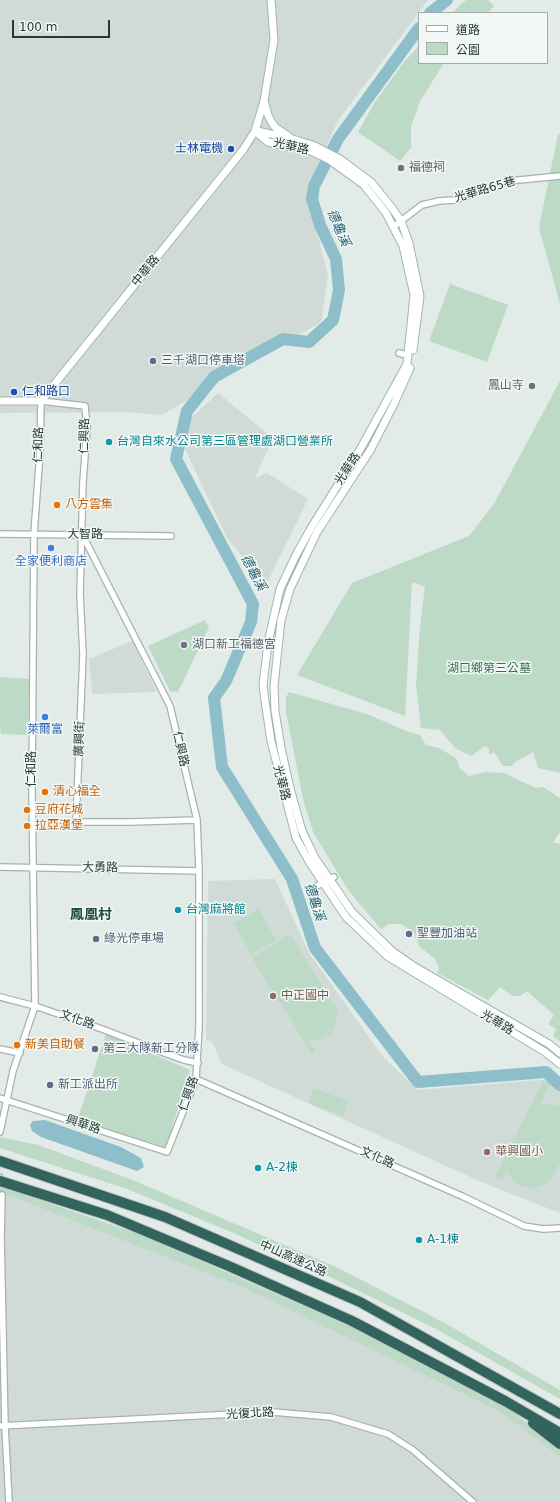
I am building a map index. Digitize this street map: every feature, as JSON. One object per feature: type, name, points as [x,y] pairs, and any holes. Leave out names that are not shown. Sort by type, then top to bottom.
[{"type":"highway","name":"中山高速公路","points":[[0,1161],[165,1217],[360,1302],[560,1414]]},
{"type":"highway","points":[[0,1181],[107,1215],[230,1267],[352,1322],[505,1401],[560,1433]]},
{"type":"highway","points":[[505,1401],[560,1444]]},
{"type":"street","name":"中華路","points":[[41,401],[243,150],[255,131],[264,101],[274,40],[271,0]]},
{"type":"street","points":[[264,101],[268,115],[276,128],[293,139]]},
{"type":"street","name":"光華路","points":[[255,131],[293,139],[315,146],[326,155]]},
{"type":"street","name":"光華路","points":[[255,131],[268,142],[326,155],[371,182],[401,221],[409,243],[420,296],[411,366],[371,449],[318,532],[302,570],[290,589],[281,620],[274,686],[275,711],[290,788],[302,830],[325,881],[346,917],[389,954],[545,1052],[560,1064]]},
{"type":"street","name":"光華路","points":[[325,881],[310,863],[296,838],[271,741],[263,685],[268,643],[280,589],[311,528],[394,389],[407,364],[414,295],[403,246],[386,213],[364,185],[336,160]]},
{"type":"street","name":"光華路65巷","points":[[393,227],[422,205],[439,201],[455,200],[509,181],[560,176]]},
{"type":"street","points":[[399,353],[408,355]]},
{"type":"street","points":[[0,402],[41,401]]},
{"type":"street","name":"仁和路","points":[[0,1132],[10,1082],[35,1006],[32,752],[34,534],[40,452],[41,401]]},
{"type":"street","name":"仁興路","points":[[41,401],[85,406],[87,428],[83,482],[82,535],[170,706],[197,820],[199,871],[198,1063],[196,1079],[167,1152]]},
{"type":"street","name":"大智路","points":[[0,534],[171,536]]},
{"type":"street","name":"廣興街","points":[[82,535],[80,594],[83,655],[76,822],[197,820]]},
{"type":"street","name":"大勇路","points":[[0,867],[199,871]]},
{"type":"street","name":"光華路","points":[[389,954],[415,966],[549,1044],[560,1053]]},
{"type":"street","name":"文化路","points":[[0,997],[35,1006],[184,1060],[198,1063]]},
{"type":"street","points":[[0,1049],[20,1053]]},
{"type":"street","name":"文化路","points":[[196,1079],[464,1197],[524,1226],[543,1229],[560,1228]]},
{"type":"street","name":"興華路","points":[[0,1098],[167,1152]]},
{"type":"street","points":[[2,1195],[2,1426],[10,1502]]},
{"type":"street","name":"光復北路","points":[[2,1426],[273,1412],[331,1417],[388,1434],[414,1450],[473,1502]]},
{"type":"shaded area","points":[[0,0],[428,0],[337,122],[307,192],[328,276],[321,322],[162,415],[124,412],[0,413]]},
{"type":"shaded area","points":[[218,393],[273,438],[255,478],[267,473],[308,499],[266,585],[227,538],[185,449],[190,419]]},
{"type":"shaded area","points":[[132,641],[157,692],[92,694],[89,659]]},
{"type":"shaded area","points":[[275,879],[309,953],[384,1058],[418,1090],[552,1079],[560,1086],[560,1213],[479,1181],[222,1064],[212,1041],[206,1040],[208,881]]},
{"type":"shaded area","points":[[0,1194],[18,1199],[264,1293],[504,1411],[560,1456],[560,1502],[0,1502]]},
{"type":"green space","points":[[466,0],[488,0],[494,6],[489,12],[453,12]]},
{"type":"green space","points":[[418,47],[418,64],[443,64],[420,101],[411,127],[411,148],[400,161],[358,132],[375,102],[404,62]]},
{"type":"green space","points":[[558,134],[560,134],[560,304],[539,228]]},
{"type":"green space","points":[[450,284],[508,305],[487,362],[429,341]]},
{"type":"green space","name":"湖口鄉第三公墓","points":[[560,381],[560,773],[538,768],[533,752],[515,762],[512,766],[503,766],[495,753],[489,754],[489,748],[485,746],[471,756],[455,748],[440,730],[421,728],[416,685],[420,627],[425,587],[412,582],[405,716],[297,675],[352,583],[469,536],[494,504]]},
{"type":"green space","points":[[205,620],[209,627],[178,692],[170,691],[148,646]]},
{"type":"green space","points":[[0,677],[29,679],[28,735],[1,734]]},
{"type":"green space","points":[[289,692],[367,714],[409,732],[420,735],[426,745],[439,748],[456,758],[460,769],[469,776],[486,772],[504,773],[536,788],[543,787],[560,798],[560,832],[553,842],[560,844],[560,1041],[553,1036],[556,1029],[548,1024],[554,1015],[527,991],[520,996],[513,996],[500,987],[488,1000],[437,973],[439,968],[434,958],[420,947],[413,931],[400,924],[389,924],[381,929],[348,890],[313,832],[303,799],[286,712],[286,697]]},
{"type":"green space","points":[[259,909],[276,940],[251,954],[234,923]]},
{"type":"green space","points":[[290,934],[338,1011],[336,1023],[331,1034],[319,1040],[308,1038],[316,1052],[312,1054],[252,958]]},
{"type":"green space","points":[[106,1034],[190,1070],[166,1147],[77,1121]]},
{"type":"green space","points":[[543,1081],[550,1083],[540,1105],[547,1104],[560,1106],[560,1163],[552,1178],[547,1183],[538,1187],[529,1188],[520,1186],[513,1180],[507,1170],[502,1181],[495,1176]]},
{"type":"green space","points":[[313,1088],[348,1101],[343,1116],[308,1103]]},
{"type":"green space","points":[[0,1137],[38,1145],[133,1180],[336,1267],[443,1322],[560,1390],[560,1399],[436,1329],[330,1277],[231,1232],[127,1189],[0,1148]]},
{"type":"green space","points":[[0,1186],[144,1236],[351,1327],[503,1404],[560,1449],[560,1457],[501,1412],[245,1288],[18,1199],[0,1194]]},
{"type":"water","points":[[45,1120],[121,1147],[141,1158],[144,1167],[137,1171],[41,1137],[32,1131],[30,1125],[33,1121]]},
{"type":"waterway","name":"德龜溪","points":[[431,12],[447,0]]},
{"type":"waterway","name":"德龜溪","points":[[418,29],[338,139],[314,186],[312,199],[320,225],[336,259],[339,290],[333,320],[309,342],[283,339],[214,377],[187,411],[176,459],[253,604],[251,622],[226,681],[214,698],[222,767],[292,879],[315,948],[418,1082],[546,1072],[560,1085]]},
{"type":"tunnel","points":[[0,1173],[2,1195]]},
{"type":"place","name":"士林電機","points":[[231,149]]},
{"type":"place","name":"福德祠","points":[[401,168]]},
{"type":"place","name":"三千湖口停車塔","points":[[153,361]]},
{"type":"place","name":"鳳山寺","points":[[532,386]]},
{"type":"place","name":"仁和路口","points":[[14,392]]},
{"type":"place","name":"台灣自來水公司第三區管理處湖口營業所","points":[[109,442]]},
{"type":"place","name":"八方雲集","points":[[57,505]]},
{"type":"place","name":"全家便利商店","points":[[51,548]]},
{"type":"place","name":"湖口新工福德宮","points":[[184,645]]},
{"type":"place","name":"萊爾富","points":[[45,717]]},
{"type":"place","name":"清心福全","points":[[45,792]]},
{"type":"place","name":"豆府花城","points":[[27,810]]},
{"type":"place","name":"拉亞漢堡","points":[[27,826]]},
{"type":"place","name":"台灣麻將館","points":[[178,910]]},
{"type":"place","name":"聖豐加油站","points":[[409,934]]},
{"type":"place","name":"綠光停車場","points":[[96,939]]},
{"type":"place","name":"中正國中","points":[[273,996]]},
{"type":"place","name":"新美自助餐","points":[[17,1045]]},
{"type":"place","name":"第三大隊新工分隊","points":[[95,1049]]},
{"type":"place","name":"新工派出所","points":[[50,1085]]},
{"type":"place","name":"華興國小","points":[[487,1152]]},
{"type":"place","name":"A-2棟","points":[[258,1168]]},
{"type":"place","name":"A-1棟","points":[[419,1240]]},
{"type":"district","name":"鳳凰村","points":[[91,915]]}]
